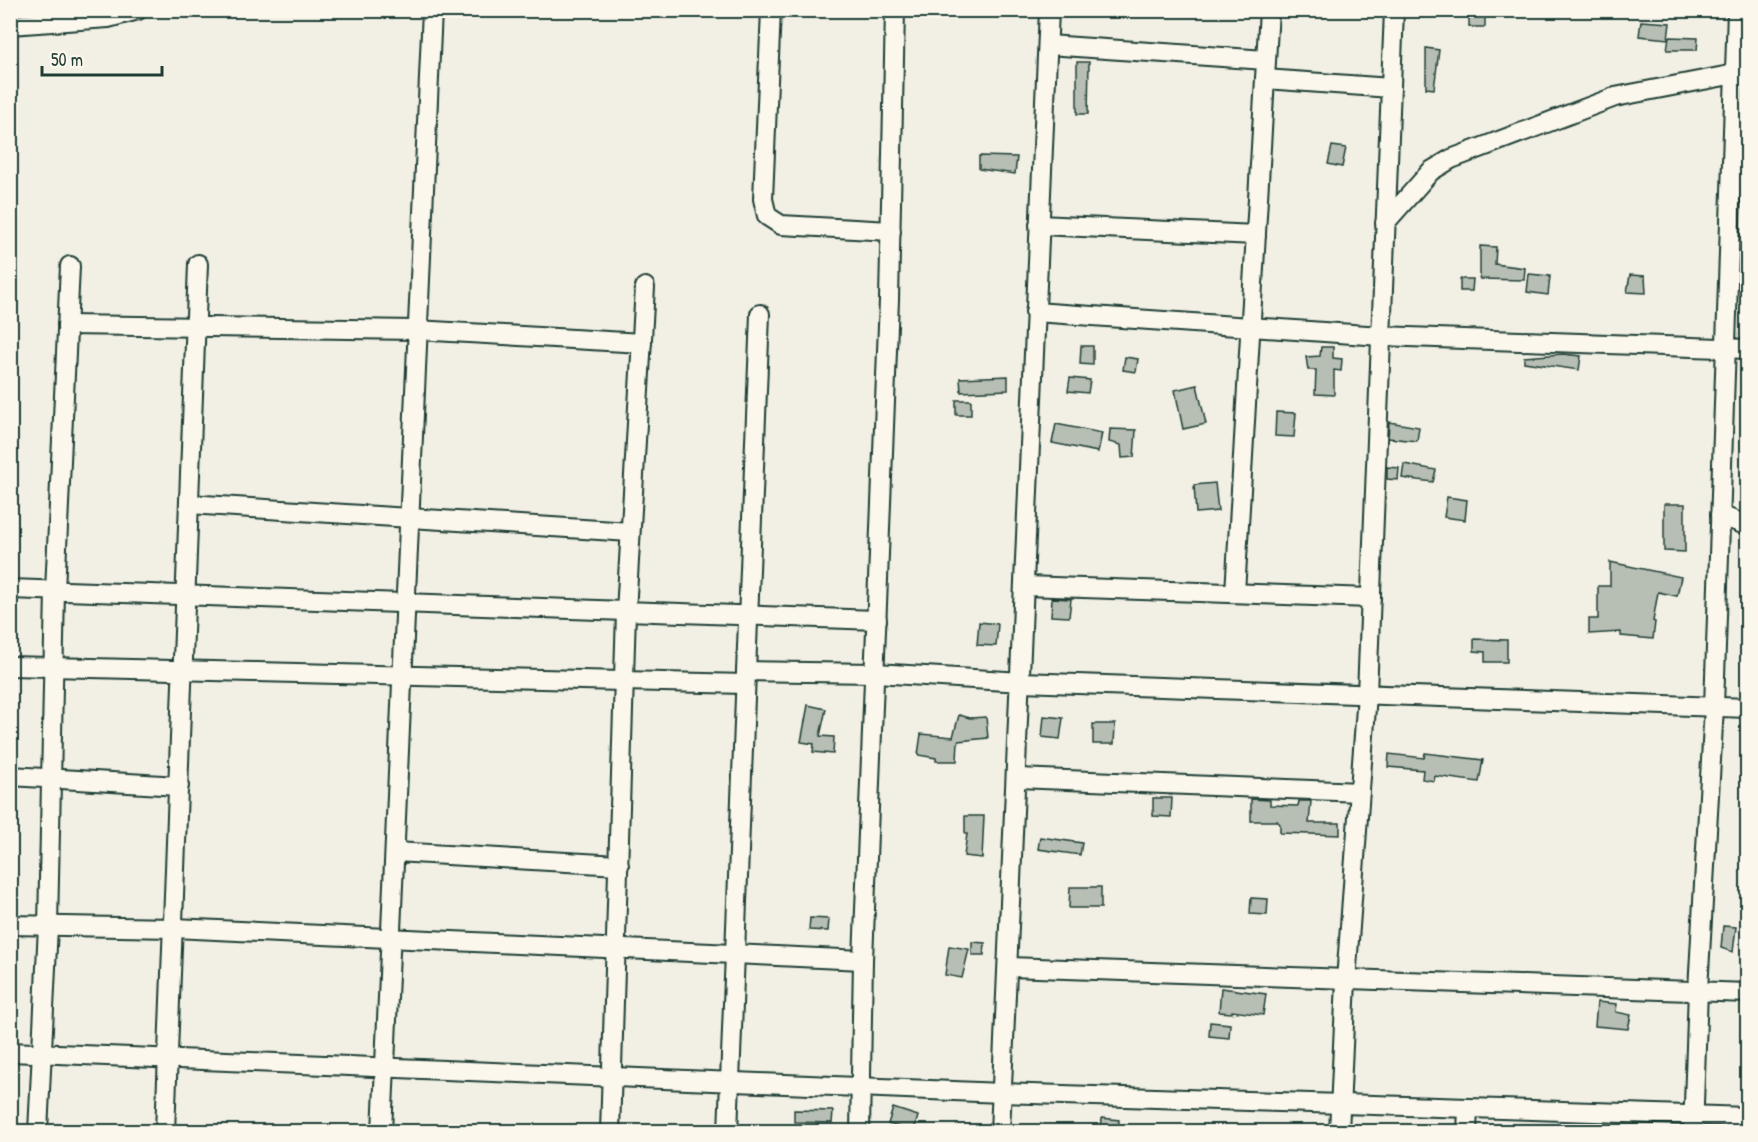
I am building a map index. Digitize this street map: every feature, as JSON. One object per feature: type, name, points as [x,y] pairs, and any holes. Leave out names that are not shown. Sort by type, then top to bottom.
[{"type":"street","points":[[10,25],[108,18],[138,10]]},
{"type":"street","points":[[382,1131],[432,10]]},
{"type":"street","points":[[771,10],[763,199],[767,216],[781,225],[891,231]]},
{"type":"street","points":[[860,1131],[863,960],[876,673],[891,231],[895,10]]},
{"type":"street","points":[[1000,1131],[1018,778],[1035,312],[1049,10]]},
{"type":"street","points":[[1235,593],[1269,10]]},
{"type":"street","points":[[1339,1131],[1346,981],[1367,694],[1394,10]]},
{"type":"street","points":[[1694,1124],[1698,990],[1713,707],[1725,348],[1741,74],[1737,10]]},
{"type":"street","points":[[1048,45],[1266,60]]},
{"type":"street","points":[[1385,223],[1431,171],[1451,159],[1615,97],[1741,74]]},
{"type":"street","points":[[1265,79],[1391,88]]},
{"type":"street","points":[[1039,225],[1256,236]]},
{"type":"street","points":[[165,1131],[198,264]]},
{"type":"street","points":[[38,1131],[48,926],[55,591],[69,266]]},
{"type":"street","points":[[610,1131],[626,612],[645,287]]},
{"type":"street","points":[[1035,312],[1381,336],[1748,349]]},
{"type":"street","points":[[728,1131],[760,314]]},
{"type":"street","points":[[67,325],[416,330],[642,343]]},
{"type":"street","points":[[189,504],[630,532]]},
{"type":"street","points":[[1720,515],[1748,526]]},
{"type":"street","points":[[1025,586],[1371,598]]},
{"type":"street","points":[[10,589],[877,620]]},
{"type":"street","points":[[10,666],[624,682],[876,673],[1022,682],[1748,708]]},
{"type":"street","points":[[10,776],[179,786]]},
{"type":"street","points":[[1018,778],[1360,792]]},
{"type":"street","points":[[395,852],[619,865]]},
{"type":"street","points":[[10,925],[174,928],[863,960]]},
{"type":"street","points":[[1009,967],[1346,981],[1748,993]]},
{"type":"street","points":[[10,1052],[613,1079],[861,1086],[1002,1094],[1468,1108],[1694,1124],[1748,1117]]},
{"type":"street","points":[[1467,1131],[1468,1108]]},
{"type":"building","points":[[1469,12],[1485,12],[1485,27],[1469,27]]},
{"type":"building","points":[[1641,21],[1670,23],[1668,39],[1639,36]]},
{"type":"building","points":[[1669,37],[1698,38],[1697,50],[1667,50]]},
{"type":"building","points":[[1426,48],[1439,50],[1434,89],[1426,88]]},
{"type":"building","points":[[1077,62],[1089,62],[1088,114],[1077,114]]},
{"type":"building","points":[[1332,146],[1346,148],[1342,167],[1328,164]]},
{"type":"building","points":[[979,156],[1017,157],[1015,174],[979,169]]},
{"type":"building","points":[[1480,246],[1496,247],[1495,264],[1525,268],[1524,280],[1480,279]]},
{"type":"building","points":[[1529,274],[1550,276],[1548,295],[1527,292]]},
{"type":"building","points":[[1630,275],[1645,276],[1646,293],[1627,292]]},
{"type":"building","points":[[1460,279],[1473,279],[1472,291],[1460,291]]},
{"type":"building","points":[[1081,346],[1093,346],[1093,365],[1080,364]]},
{"type":"building","points":[[1321,347],[1333,347],[1333,358],[1342,359],[1341,371],[1334,370],[1334,395],[1315,394],[1316,370],[1308,370],[1306,357],[1320,356]]},
{"type":"building","points":[[1563,354],[1581,356],[1579,370],[1524,362],[1524,357]]},
{"type":"building","points":[[1125,357],[1138,359],[1136,372],[1123,370]]},
{"type":"building","points":[[1008,376],[1008,390],[961,392],[960,378]]},
{"type":"building","points":[[1070,378],[1090,380],[1088,393],[1068,391]]},
{"type":"building","points":[[1197,385],[1206,424],[1183,429],[1175,390]]},
{"type":"building","points":[[956,400],[971,400],[971,415],[956,415]]},
{"type":"building","points":[[1276,412],[1296,413],[1294,437],[1275,436]]},
{"type":"building","points":[[1389,422],[1419,427],[1417,441],[1388,438]]},
{"type":"building","points":[[1056,424],[1102,433],[1098,452],[1052,443]]},
{"type":"building","points":[[1110,429],[1136,430],[1134,457],[1122,458],[1121,445],[1109,442]]},
{"type":"building","points":[[1404,464],[1436,470],[1433,482],[1402,478]]},
{"type":"building","points":[[1387,467],[1399,468],[1398,480],[1387,479]]},
{"type":"building","points":[[1215,483],[1218,511],[1196,513],[1194,485]]},
{"type":"building","points":[[1447,497],[1467,500],[1465,520],[1444,517]]},
{"type":"building","points":[[1664,504],[1685,504],[1685,552],[1664,551]]},
{"type":"building","points":[[1610,562],[1681,577],[1677,596],[1658,592],[1653,621],[1655,622],[1653,639],[1621,636],[1621,632],[1589,634],[1589,619],[1598,619],[1598,586],[1610,586]]},
{"type":"building","points":[[1052,598],[1071,599],[1069,617],[1051,616]]},
{"type":"building","points":[[979,622],[998,624],[996,646],[977,645]]},
{"type":"building","points":[[1474,639],[1507,640],[1507,662],[1485,662],[1485,652],[1474,651]]},
{"type":"building","points":[[808,705],[826,709],[820,736],[834,737],[833,754],[813,752],[814,744],[801,742]]},
{"type":"building","points":[[959,715],[970,718],[986,717],[988,738],[958,741],[957,761],[936,761],[936,758],[918,755],[921,734],[953,737]]},
{"type":"building","points":[[1044,716],[1063,718],[1060,739],[1042,737]]},
{"type":"building","points":[[1093,724],[1115,724],[1114,744],[1093,744]]},
{"type":"building","points":[[1425,753],[1483,760],[1479,782],[1435,776],[1434,781],[1422,779],[1423,770],[1388,767],[1389,754],[1424,758]]},
{"type":"building","points":[[1153,798],[1172,798],[1171,817],[1153,816]]},
{"type":"building","points":[[1251,799],[1270,800],[1270,805],[1298,806],[1299,801],[1311,801],[1309,823],[1340,823],[1340,835],[1280,833],[1280,824],[1277,821],[1251,821]]},
{"type":"building","points":[[965,816],[984,816],[982,858],[964,856],[967,834],[965,834]]},
{"type":"building","points":[[1040,837],[1082,843],[1080,855],[1038,849]]},
{"type":"building","points":[[1070,887],[1101,887],[1101,908],[1069,908]]},
{"type":"building","points":[[1251,898],[1268,899],[1267,915],[1250,914]]},
{"type":"building","points":[[810,918],[829,919],[828,931],[809,930]]},
{"type":"building","points":[[1723,926],[1736,927],[1733,952],[1721,948]]},
{"type":"building","points":[[972,942],[985,943],[984,955],[972,955]]},
{"type":"building","points":[[949,946],[969,949],[962,978],[945,975]]},
{"type":"building","points":[[1221,988],[1266,994],[1263,1015],[1232,1011],[1232,1013],[1219,1012]]},
{"type":"building","points":[[1597,1002],[1617,1004],[1616,1012],[1631,1015],[1628,1029],[1595,1026]]},
{"type":"building","points":[[1210,1022],[1230,1024],[1229,1038],[1209,1036]]},
{"type":"building","points":[[893,1108],[918,1116],[914,1131],[888,1124]]},
{"type":"building","points":[[794,1110],[833,1111],[832,1123],[794,1122]]},
{"type":"building","points":[[1102,1118],[1119,1120],[1118,1131],[1101,1131]]}]
